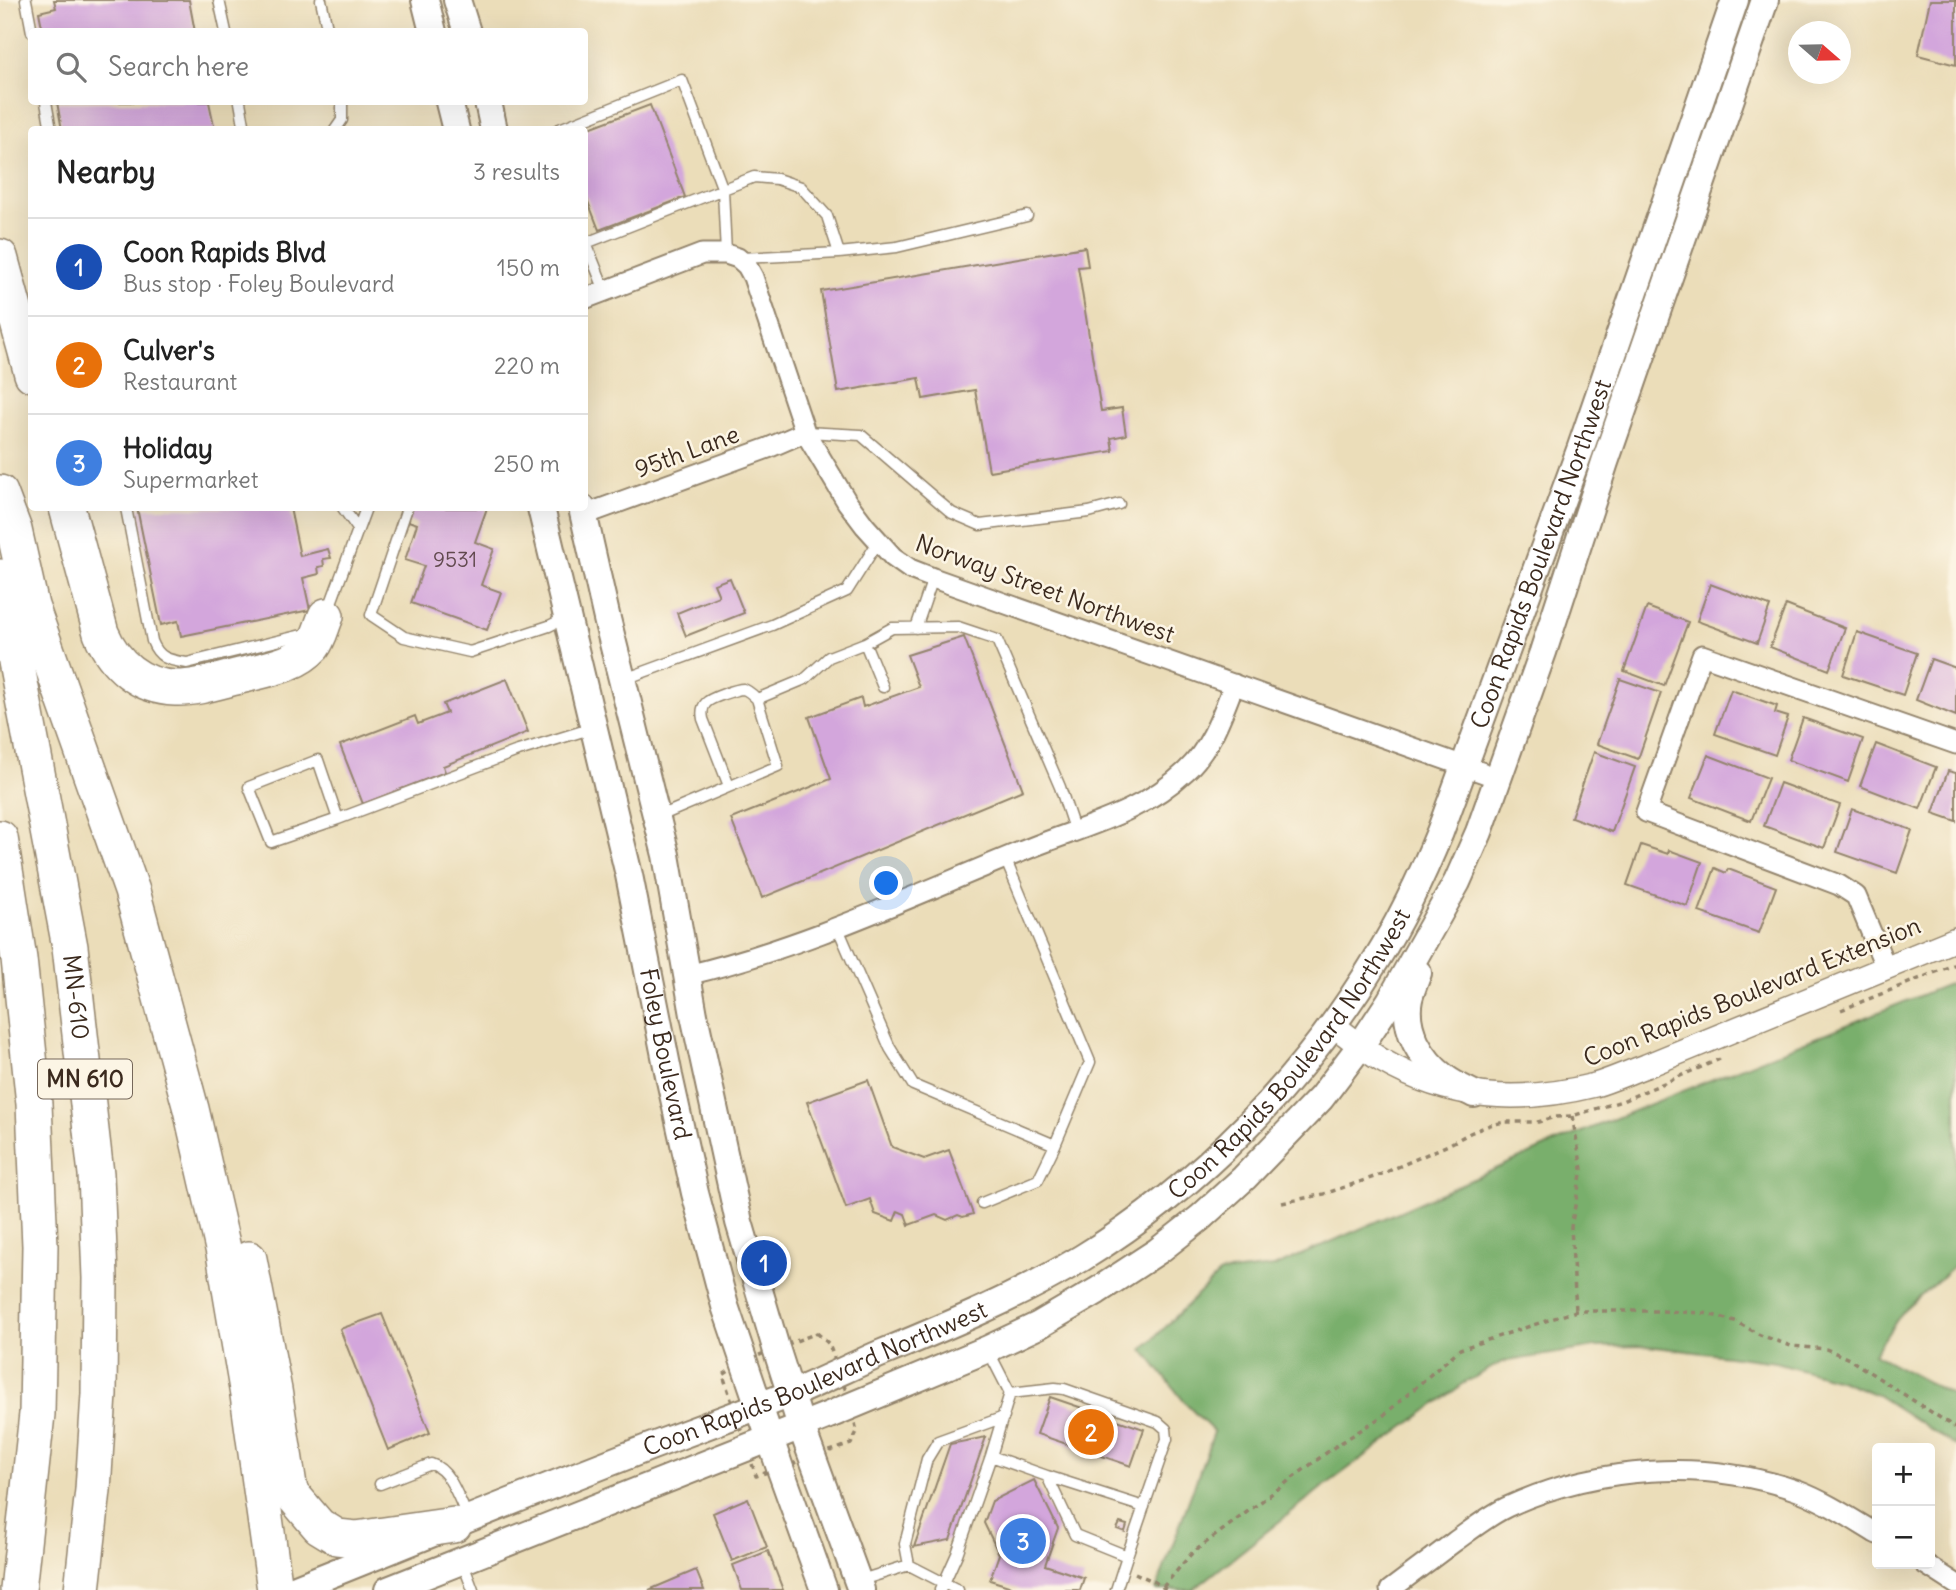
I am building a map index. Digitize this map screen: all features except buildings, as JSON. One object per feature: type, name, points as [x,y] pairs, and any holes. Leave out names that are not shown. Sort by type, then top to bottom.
[{"type":"highway","points":[[0,257],[28,359]]},
{"type":"highway","points":[[0,493],[14,530],[31,606],[132,891],[197,1048],[213,1098],[247,1250],[272,1378],[290,1492],[319,1527],[337,1537],[356,1539],[461,1522]]},
{"type":"highway","points":[[68,511],[107,648],[134,676],[174,688],[191,687],[273,668],[301,656],[314,644],[326,616]]},
{"type":"highway","name":"MN-610","points":[[0,577],[70,947],[96,1174],[100,1278],[99,1394],[83,1589]]},
{"type":"highway","name":"MN-610","points":[[0,838],[19,959],[33,1091],[40,1246],[37,1414],[18,1590]]},
{"type":"highway","points":[[132,891],[191,1109],[224,1253],[248,1395],[275,1590]]},
{"type":"main road","points":[[425,0],[432,28]]},
{"type":"main road","points":[[457,0],[466,28]]},
{"type":"main road","name":"Coon Rapids Boulevard Northwest","points":[[291,1590],[792,1393],[996,1306],[1075,1262],[1130,1226],[1175,1191],[1246,1126],[1294,1074],[1333,1026],[1378,958],[1440,832],[1580,450],[1735,0]]},
{"type":"main road","name":"Coon Rapids Boulevard Northwest","points":[[388,1590],[801,1426],[988,1349],[1038,1325],[1158,1251],[1200,1218],[1244,1178],[1321,1098],[1390,1001],[1457,882],[1479,832],[1765,0]]},
{"type":"main road","points":[[450,105],[455,126]]},
{"type":"main road","points":[[489,105],[493,126]]},
{"type":"main road","name":"Foley Boulevard","points":[[542,511],[629,875],[695,1193],[725,1306],[824,1590]]},
{"type":"main road","name":"Foley Boulevard","points":[[583,511],[666,855],[694,1015],[739,1222],[801,1426],[859,1586]]},
{"type":"main road","points":[[1443,908],[1409,999],[1411,1034],[1417,1048],[1430,1064],[1446,1079],[1474,1094]]},
{"type":"street","points":[[588,298],[702,254],[732,256]]},
{"type":"street","name":"Norway Street Northwest","points":[[732,256],[747,266],[753,277],[805,432],[847,502],[878,542],[910,569],[1498,778]]},
{"type":"street","name":"95th Lane","points":[[588,509],[768,448],[805,432]]},
{"type":"street","points":[[1886,968],[1856,896],[1846,889],[1646,812],[1702,655],[1956,744]]},
{"type":"street","points":[[687,975],[752,958],[837,926],[1119,815],[1143,803],[1188,770],[1206,747],[1218,727],[1234,684]]},
{"type":"street","name":"Coon Rapids Boulevard Extension","points":[[1333,1026],[1380,1059],[1447,1088],[1474,1094],[1522,1097],[1552,1094],[1597,1084],[1646,1066],[1956,939]]},
{"type":"street","points":[[1390,1590],[1470,1530],[1505,1508],[1561,1485],[1615,1474],[1670,1471],[1716,1473],[1758,1480],[1799,1492],[1872,1531]]},
{"type":"street","points":[[1933,1569],[1956,1584]]},
{"type":"lane","points":[[26,0],[31,28]]},
{"type":"lane","points":[[219,0],[225,28]]},
{"type":"lane","points":[[321,0],[327,28]]},
{"type":"lane","points":[[567,126],[682,80],[723,190],[732,256],[839,253],[897,247],[1027,216]]},
{"type":"lane","points":[[47,105],[50,126]]},
{"type":"lane","points":[[241,105],[244,126]]},
{"type":"lane","points":[[338,126],[342,120],[342,105]]},
{"type":"lane","points":[[588,240],[754,177],[777,178],[801,187],[827,216],[839,253]]},
{"type":"lane","points":[[588,249],[605,292]]},
{"type":"lane","points":[[805,432],[861,435],[952,513],[980,525],[1089,512],[1119,504]]},
{"type":"lane","points":[[126,511],[152,641],[157,652],[172,661],[187,663],[303,636],[315,629],[326,616],[365,511]]},
{"type":"lane","points":[[345,511],[358,529]]},
{"type":"lane","points":[[406,511],[371,615],[404,637],[470,652],[549,626],[567,617]]},
{"type":"lane","points":[[622,681],[772,625],[847,591],[878,542]]},
{"type":"lane","points":[[916,628],[933,578]]},
{"type":"lane","points":[[757,699],[805,679],[828,657],[865,643],[892,628],[958,627],[998,640],[1060,787],[1075,832]]},
{"type":"lane","points":[[865,643],[883,688]]},
{"type":"lane","points":[[656,818],[778,766],[757,699],[750,692],[741,689],[712,699],[705,703],[702,711],[729,786]]},
{"type":"lane","points":[[338,819],[318,760],[249,787],[271,842],[338,819],[515,752],[594,728]]},
{"type":"lane","points":[[982,1203],[1038,1180],[1090,1062],[1005,858]]},
{"type":"lane","points":[[837,926],[890,1048],[913,1085],[1055,1145]]},
{"type":"lane","points":[[942,1586],[957,1554],[1010,1393],[988,1349]]},
{"type":"lane","points":[[1010,1393],[1064,1389],[1158,1422],[1166,1429],[1167,1439],[1116,1590]]},
{"type":"lane","points":[[958,1590],[942,1586],[909,1564],[905,1544],[928,1459],[938,1441],[1004,1417]]},
{"type":"lane","points":[[991,1456],[1144,1507]]},
{"type":"lane","points":[[380,1484],[431,1464],[437,1466],[446,1473],[461,1522]]},
{"type":"lane","points":[[1047,1476],[1075,1535],[1127,1556]]},
{"type":"lane","points":[[463,1561],[473,1590]]},
{"type":"lane","points":[[859,1586],[909,1564]]},
{"type":"path","points":[[1572,1116],[1582,1170],[1571,1227],[1576,1311]]},
{"type":"path","points":[[1123,1569],[1165,1589],[1192,1552],[1322,1456],[1384,1415],[1460,1349],[1576,1311],[1704,1313],[1735,1321],[1760,1335],[1791,1346],[1826,1349],[1849,1359],[1956,1428]]},
{"type":"green space","points":[[1956,981],[1956,1264],[1901,1314],[1874,1354],[1956,1397],[1956,1446],[1877,1395],[1842,1381],[1776,1362],[1647,1346],[1595,1347],[1502,1362],[1463,1384],[1319,1490],[1193,1590],[1156,1590],[1214,1432],[1187,1405],[1143,1349],[1220,1273],[1274,1267],[1559,1141]]},
{"type":"place","name":"Coon Rapids Blvd","points":[[764,1263]]},
{"type":"place","name":"Culver's","points":[[1091,1432]]},
{"type":"place","name":"Holiday","points":[[1023,1541]]}]
